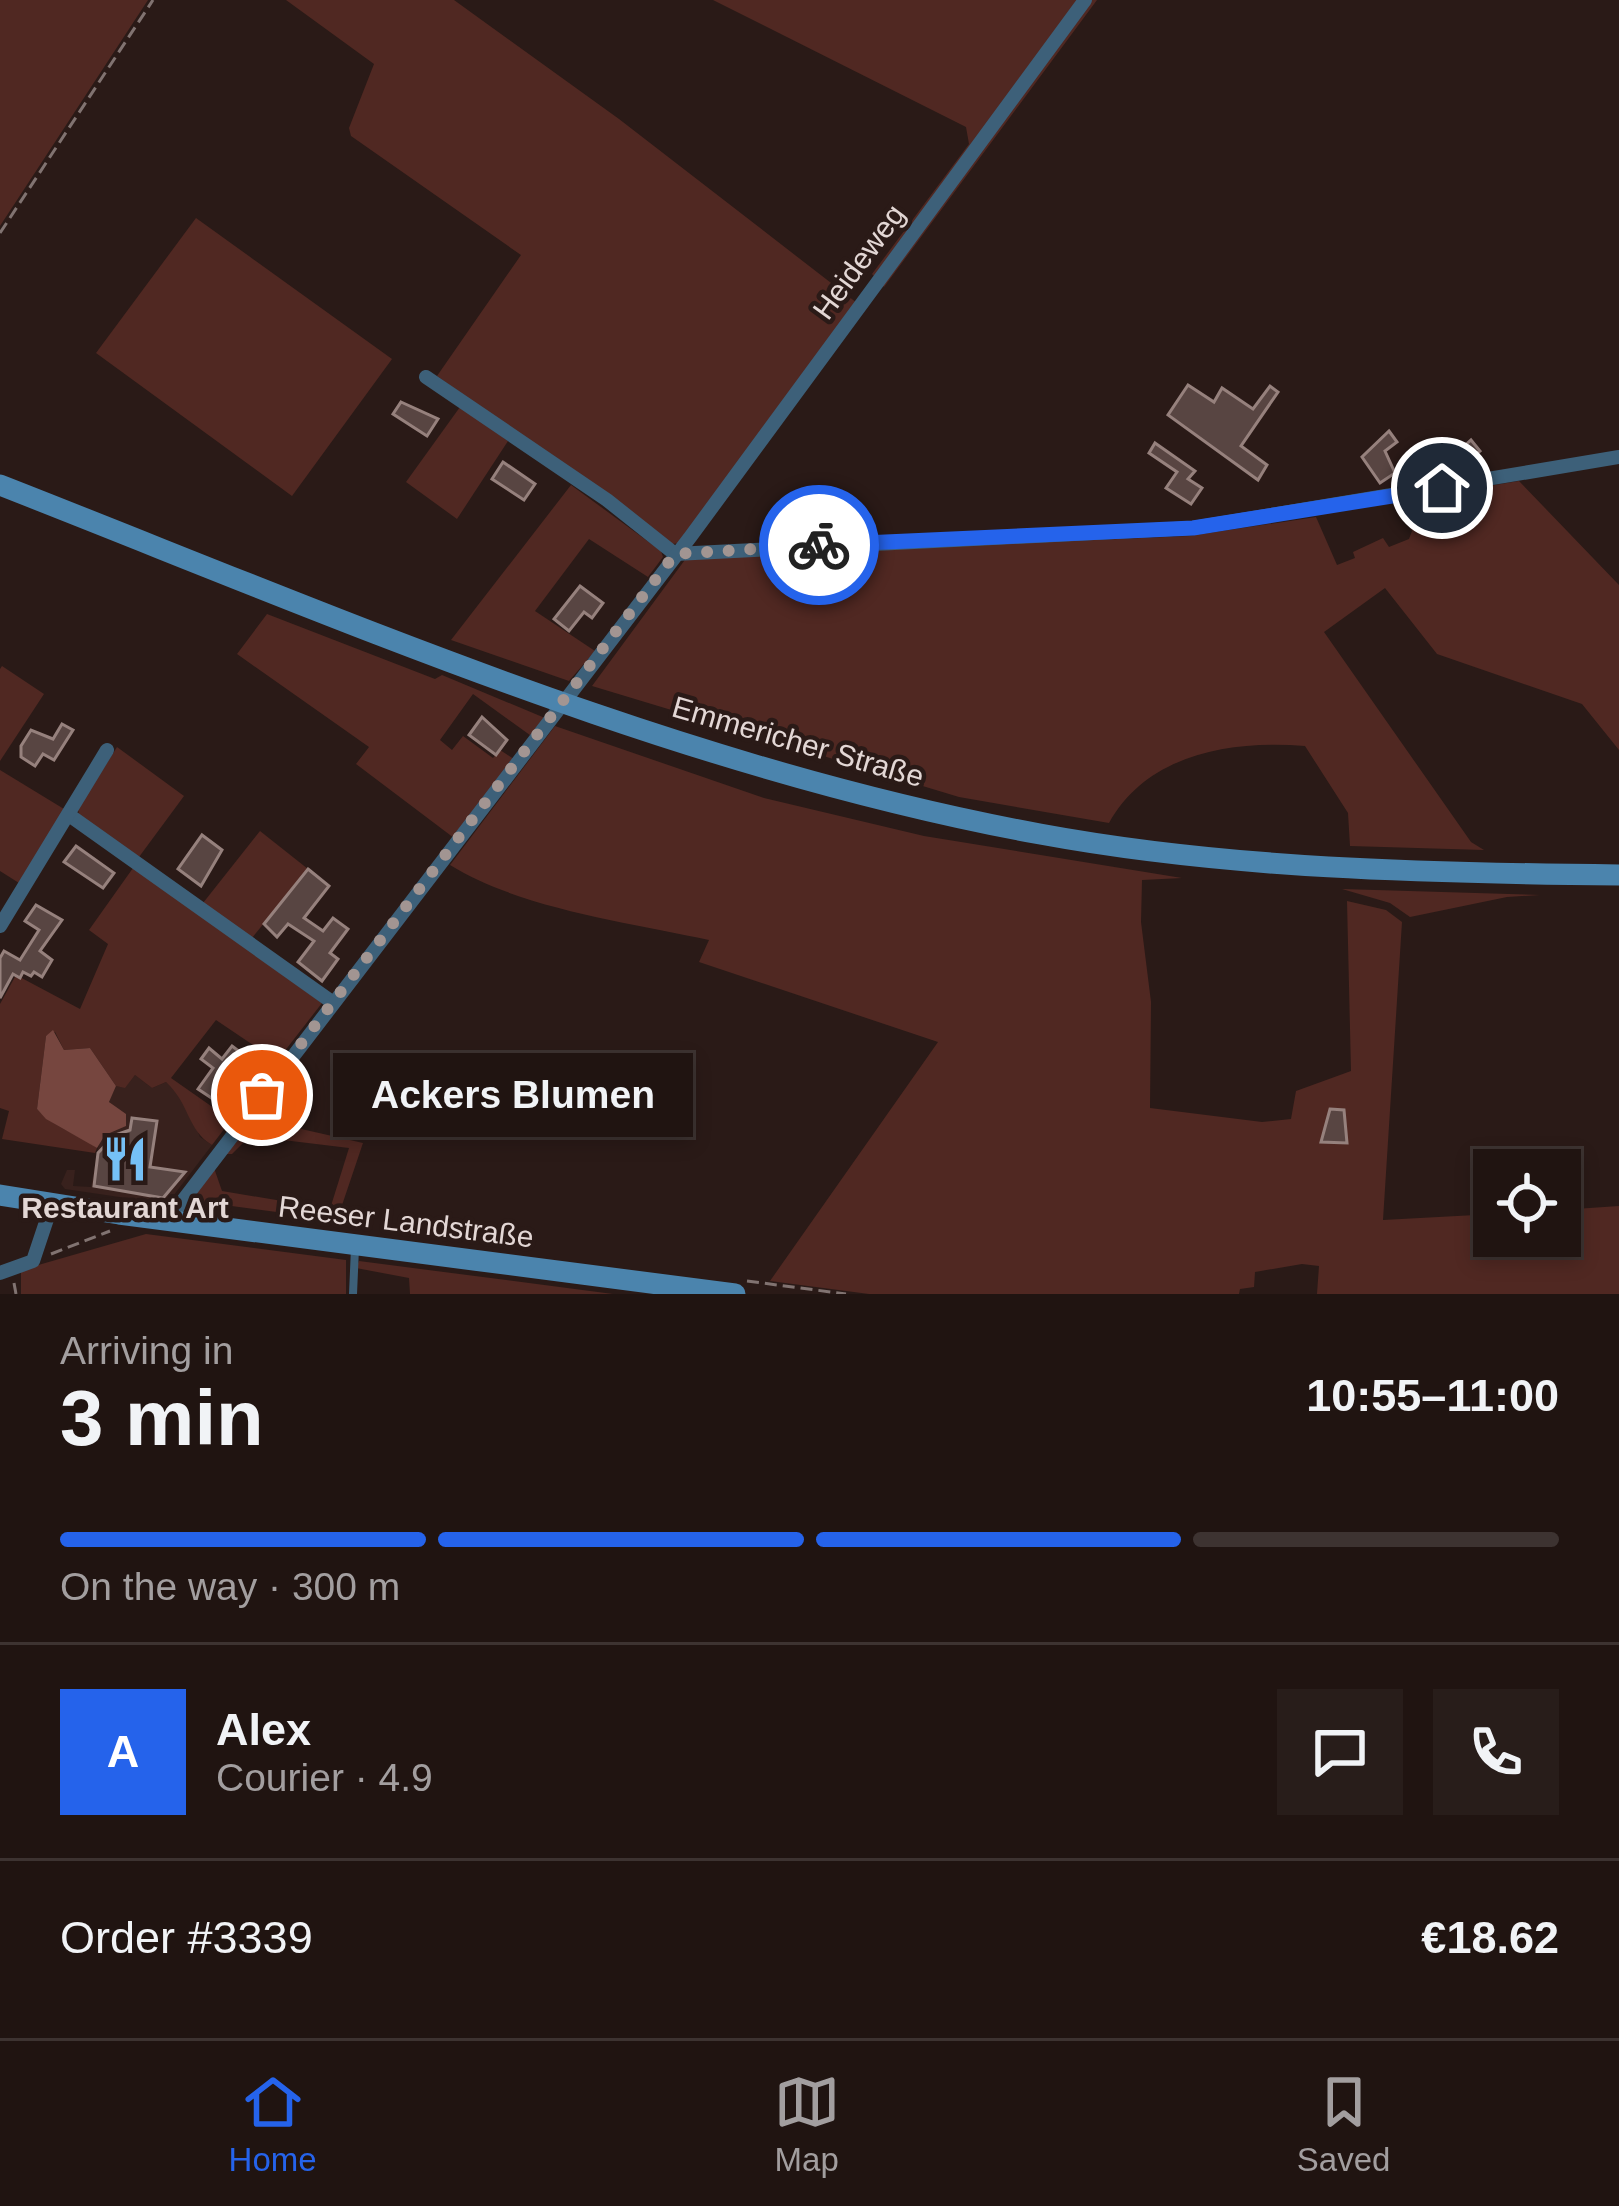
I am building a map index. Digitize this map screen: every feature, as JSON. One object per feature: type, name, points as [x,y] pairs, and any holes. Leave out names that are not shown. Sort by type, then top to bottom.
[{"type":"main road","name":"Emmericher Straße","points":[[0,485],[566,702],[813,783],[1044,835],[1280,862],[1619,874]]},
{"type":"main road","name":"Reeser Landstraße","points":[[0,1195],[734,1294]]},
{"type":"street","name":"Heideweg","points":[[172,1221],[332,1002],[566,702],[1085,0]]},
{"type":"street","points":[[425,377],[534,449],[675,554],[1193,528],[1619,457]]},
{"type":"street","points":[[0,926],[107,750]]},
{"type":"street","points":[[69,815],[332,1002]]},
{"type":"street","points":[[0,1273],[33,1261],[52,1204]]},
{"type":"lane","points":[[353,1294],[356,1246]]},
{"type":"path","points":[[0,233],[153,0]]},
{"type":"path","points":[[33,1261],[117,1228]]},
{"type":"shaded area","points":[[0,0],[148,0],[0,226]]},
{"type":"shaded area","points":[[286,0],[454,0],[619,119],[857,303],[680,543],[672,544],[437,376],[521,255],[351,136],[349,128],[374,64]]},
{"type":"shaded area","points":[[713,0],[1097,0],[884,287],[872,274],[969,144],[966,127]]},
{"type":"shaded area","points":[[196,218],[392,359],[292,496],[96,353]]},
{"type":"shaded area","points":[[460,407],[508,441],[457,519],[406,482]]},
{"type":"shaded area","points":[[1519,481],[1619,585],[1619,750],[1582,704],[1437,654],[1385,588],[1324,632],[1471,842],[1484,850],[1350,846],[1348,813],[1305,746],[1248,746],[1194,756],[1145,781],[1109,823],[959,797],[592,686],[687,557],[1189,536],[1316,517],[1337,565],[1383,538],[1389,547],[1409,539],[1412,531],[1398,501]]},
{"type":"shaded area","points":[[571,485],[663,557],[648,577],[589,539],[535,611],[595,651],[569,681],[451,640]]},
{"type":"shaded area","points":[[267,614],[435,679],[442,675],[545,718],[534,738],[473,694],[440,740],[452,750],[463,736],[493,758],[500,750],[514,759],[454,838],[356,764],[369,747],[237,654]]},
{"type":"shaded area","points":[[0,669],[44,694],[0,761]]},
{"type":"shaded area","points":[[555,726],[764,798],[924,836],[1182,878],[1142,880],[1141,922],[1151,1002],[1150,1108],[1262,1122],[1291,1119],[1296,1091],[1351,1071],[1347,901],[1386,910],[1402,922],[1383,1220],[1473,1215],[1473,1257],[1581,1257],[1581,1209],[1619,1206],[1619,1294],[1317,1294],[1319,1266],[1302,1264],[1255,1272],[1254,1287],[1240,1289],[1239,1294],[869,1294],[770,1281],[938,1042],[699,962],[709,940],[542,903],[450,865]]},
{"type":"shaded area","points":[[117,747],[184,796],[139,857],[79,815],[78,809]]},
{"type":"shaded area","points":[[0,770],[64,809],[19,883],[0,871]]},
{"type":"shaded area","points":[[260,831],[308,869],[252,938],[203,903]]},
{"type":"shaded area","points":[[133,868],[322,1003],[277,1061],[216,1020],[171,1078],[231,1120],[212,1145],[198,1132],[166,1082],[152,1088],[135,1075],[125,1088],[116,1086],[90,1048],[64,1050],[55,1032],[46,1036],[37,1109],[97,1148],[95,1153],[2,1139],[9,1111],[0,1108],[0,1004],[16,975],[80,1009],[108,944],[89,930]]},
{"type":"shaded area","points":[[1342,889],[1540,895],[1410,917],[1390,903]]},
{"type":"shaded area","points":[[53,1030],[64,1050],[90,1048],[116,1086],[109,1102],[126,1114],[126,1126],[105,1135],[97,1148],[37,1109],[46,1036]]},
{"type":"shaded area","points":[[135,1075],[152,1088],[166,1082],[183,1098],[200,1137],[212,1145],[167,1204],[65,1189],[61,1184],[67,1170],[75,1170],[73,1186],[91,1187],[99,1143],[112,1130],[126,1125],[109,1101],[116,1086],[125,1087]]},
{"type":"shaded area","points":[[253,1118],[363,1143],[337,1220],[194,1201],[192,1196],[214,1168],[222,1191],[330,1209],[349,1148],[250,1136],[232,1154],[225,1154]]},
{"type":"shaded area","points":[[146,1234],[346,1260],[346,1294],[21,1294],[21,1270]]},
{"type":"shaded area","points":[[359,1261],[613,1294],[410,1294],[409,1278],[356,1268]]},
{"type":"building","points":[[1188,385],[1214,402],[1222,388],[1253,409],[1270,386],[1278,392],[1241,446],[1267,465],[1258,480],[1168,415]]},
{"type":"building","points":[[401,402],[438,419],[427,436],[393,414]]},
{"type":"building","points":[[1389,431],[1397,442],[1385,451],[1395,473],[1380,483],[1362,457]]},
{"type":"building","points":[[1471,440],[1480,451],[1455,472],[1440,455],[1456,442],[1462,448]]},
{"type":"building","points":[[1155,443],[1195,471],[1188,479],[1202,488],[1191,504],[1166,488],[1177,472],[1149,453]]},
{"type":"building","points":[[503,462],[535,484],[524,500],[492,479]]},
{"type":"building","points":[[580,586],[603,603],[592,618],[584,612],[569,631],[554,619]]},
{"type":"building","points":[[482,717],[507,740],[496,755],[469,735]]},
{"type":"building","points":[[62,724],[73,730],[54,760],[43,754],[35,766],[21,757],[21,746],[31,730],[53,739]]},
{"type":"building","points":[[202,835],[222,850],[201,886],[178,869]]},
{"type":"building","points":[[76,846],[114,873],[103,888],[64,862]]},
{"type":"building","points":[[308,869],[329,886],[304,918],[323,931],[333,918],[348,929],[330,953],[338,959],[322,981],[298,962],[314,941],[288,924],[277,937],[264,924]]},
{"type":"building","points":[[36,905],[62,920],[40,951],[52,960],[42,977],[34,972],[31,976],[23,972],[20,978],[13,974],[0,998],[0,958],[4,951],[20,960],[39,930],[25,921]]},
{"type":"building","points":[[232,1046],[248,1058],[224,1089],[233,1096],[225,1107],[198,1089],[213,1068],[201,1059],[209,1048],[222,1059]]},
{"type":"building","points":[[1330,1109],[1344,1110],[1347,1143],[1321,1142]]},
{"type":"building","points":[[132,1118],[157,1121],[150,1167],[185,1172],[163,1198],[94,1186],[98,1153],[115,1135],[130,1130]]},
{"type":"way so far","points":[[262,1095],[675,554],[819,545]]},
{"type":"place","name":"Ackers Blumen","points":[[262,1095]]},
{"type":"place","name":"Restaurant Art","points":[[125,1159]]},
{"type":"route","points":[[819,545],[1193,528],[1442,488]]}]
